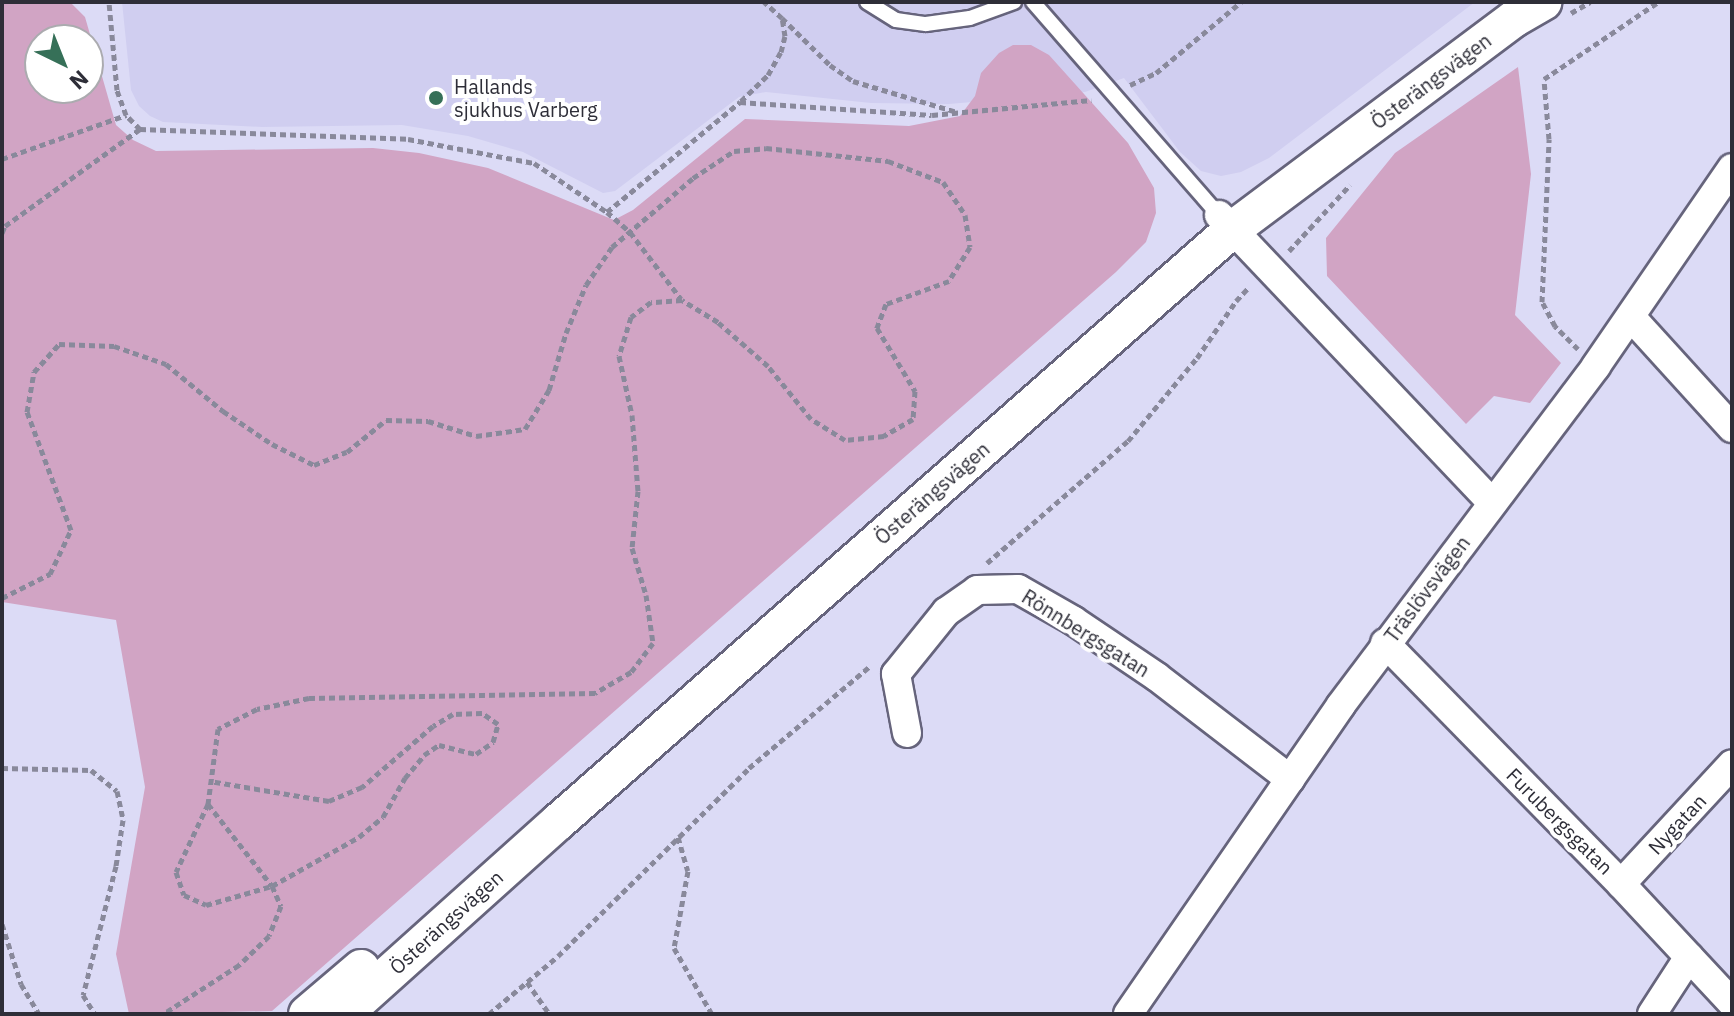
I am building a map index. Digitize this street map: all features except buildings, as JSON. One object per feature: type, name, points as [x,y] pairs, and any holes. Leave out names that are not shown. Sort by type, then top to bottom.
[{"type":"street","name":"Österängsvägen","points":[[307,1014],[1226,222],[1506,2]]},
{"type":"street","name":"Österängsvägen","points":[[344,1014],[1226,222],[1514,19],[1553,9]]},
{"type":"street","name":"Träslövsvägen","points":[[1128,1014],[1385,643],[1596,366],[1732,168]]},
{"type":"street","points":[[1226,222],[1492,503]]},
{"type":"street","points":[[1631,317],[1732,428]]},
{"type":"street","name":"Rönnbergsgatan","points":[[907,733],[896,674],[946,612],[977,590],[1018,589],[1074,621],[1157,677],[1290,779]]},
{"type":"street","name":"Furubergsgatan","points":[[1385,643],[1621,884],[1732,1003]]},
{"type":"street","name":"Nygatan","points":[[1621,884],[1732,764]]},
{"type":"street","points":[[1652,1014],[1689,957]]},
{"type":"lane","points":[[867,2],[896,20],[926,24],[970,18],[1014,2]]},
{"type":"lane","points":[[1033,2],[1226,222]]},
{"type":"path","points":[[109,2],[117,90],[126,115],[140,129]]},
{"type":"path","points":[[764,2],[830,65],[853,81],[961,113]]},
{"type":"path","points":[[740,102],[932,115],[1095,100],[1156,73],[1241,2]]},
{"type":"path","points":[[1553,9],[1590,2]]},
{"type":"path","points":[[1596,366],[1555,326],[1542,302],[1549,139],[1544,79],[1658,2]]},
{"type":"path","points":[[607,212],[740,102],[768,75],[781,52],[785,36],[782,18]]},
{"type":"path","points":[[2,159],[126,115]]},
{"type":"path","points":[[2,233],[5,226],[140,129],[408,139],[534,163],[607,212],[630,232],[682,300],[718,322],[768,366],[811,419],[845,440],[884,436],[913,419],[915,391],[877,328],[886,304],[949,281],[970,247],[965,215],[943,182],[888,161],[766,148],[734,151],[693,178],[630,232],[612,247],[586,285],[566,333],[549,390],[525,429],[476,436],[428,421],[386,420],[347,452],[314,465],[272,444],[223,411],[166,364],[114,346],[59,344],[34,372],[27,412],[71,530],[50,574],[2,598]]},
{"type":"path","points":[[982,568],[1128,441],[1197,358],[1236,301],[1303,238],[1356,178]]},
{"type":"path","points":[[210,781],[329,801],[362,787],[433,726],[453,714],[482,713],[498,724],[493,742],[476,754],[439,745],[424,755],[405,778],[383,817],[359,837],[272,886],[206,905],[184,895],[176,872],[208,804],[210,781],[218,729],[257,709],[309,698],[595,693],[631,672],[653,643],[646,595],[632,548],[638,491],[632,415],[619,356],[631,317],[651,302],[682,300]]},
{"type":"path","points":[[489,1014],[527,982],[749,768],[879,659]]},
{"type":"path","points":[[2,768],[91,770],[117,791],[123,820],[116,866],[83,995],[95,1014]]},
{"type":"path","points":[[163,1014],[239,965],[269,936],[281,906],[272,886],[208,804]]},
{"type":"path","points":[[678,837],[688,871],[674,948],[712,1014]]},
{"type":"path","points":[[2,924],[21,984],[39,1014]]},
{"type":"path","points":[[527,982],[549,1014]]},
{"type":"shaded area","name":"Hallands sjukhus Varberg","points":[[122,2],[1475,2],[1269,158],[1241,172],[1221,176],[1201,171],[1180,152],[1124,78],[1085,92],[949,104],[871,103],[766,92],[739,97],[615,191],[603,193],[523,152],[468,136],[402,125],[262,127],[163,122],[139,106],[131,90]]},
{"type":"shaded area","points":[[71,3],[85,17],[87,24],[24,24],[24,104],[104,104],[104,83],[116,125],[133,140],[156,151],[373,148],[419,153],[488,168],[614,220],[633,210],[745,119],[909,126],[960,116],[975,96],[981,73],[999,53],[1013,45],[1031,45],[1049,55],[1128,143],[1154,188],[1156,213],[1146,242],[1116,272],[272,1011],[129,1014],[116,954],[145,787],[116,620],[2,602],[2,4]]},
{"type":"shaded area","points":[[1518,67],[1531,174],[1515,315],[1561,363],[1530,403],[1494,396],[1466,424],[1327,276],[1326,238],[1395,153]]},
{"type":"place","name":"Hallands sjukhus Varberg","points":[[436,98]]}]
